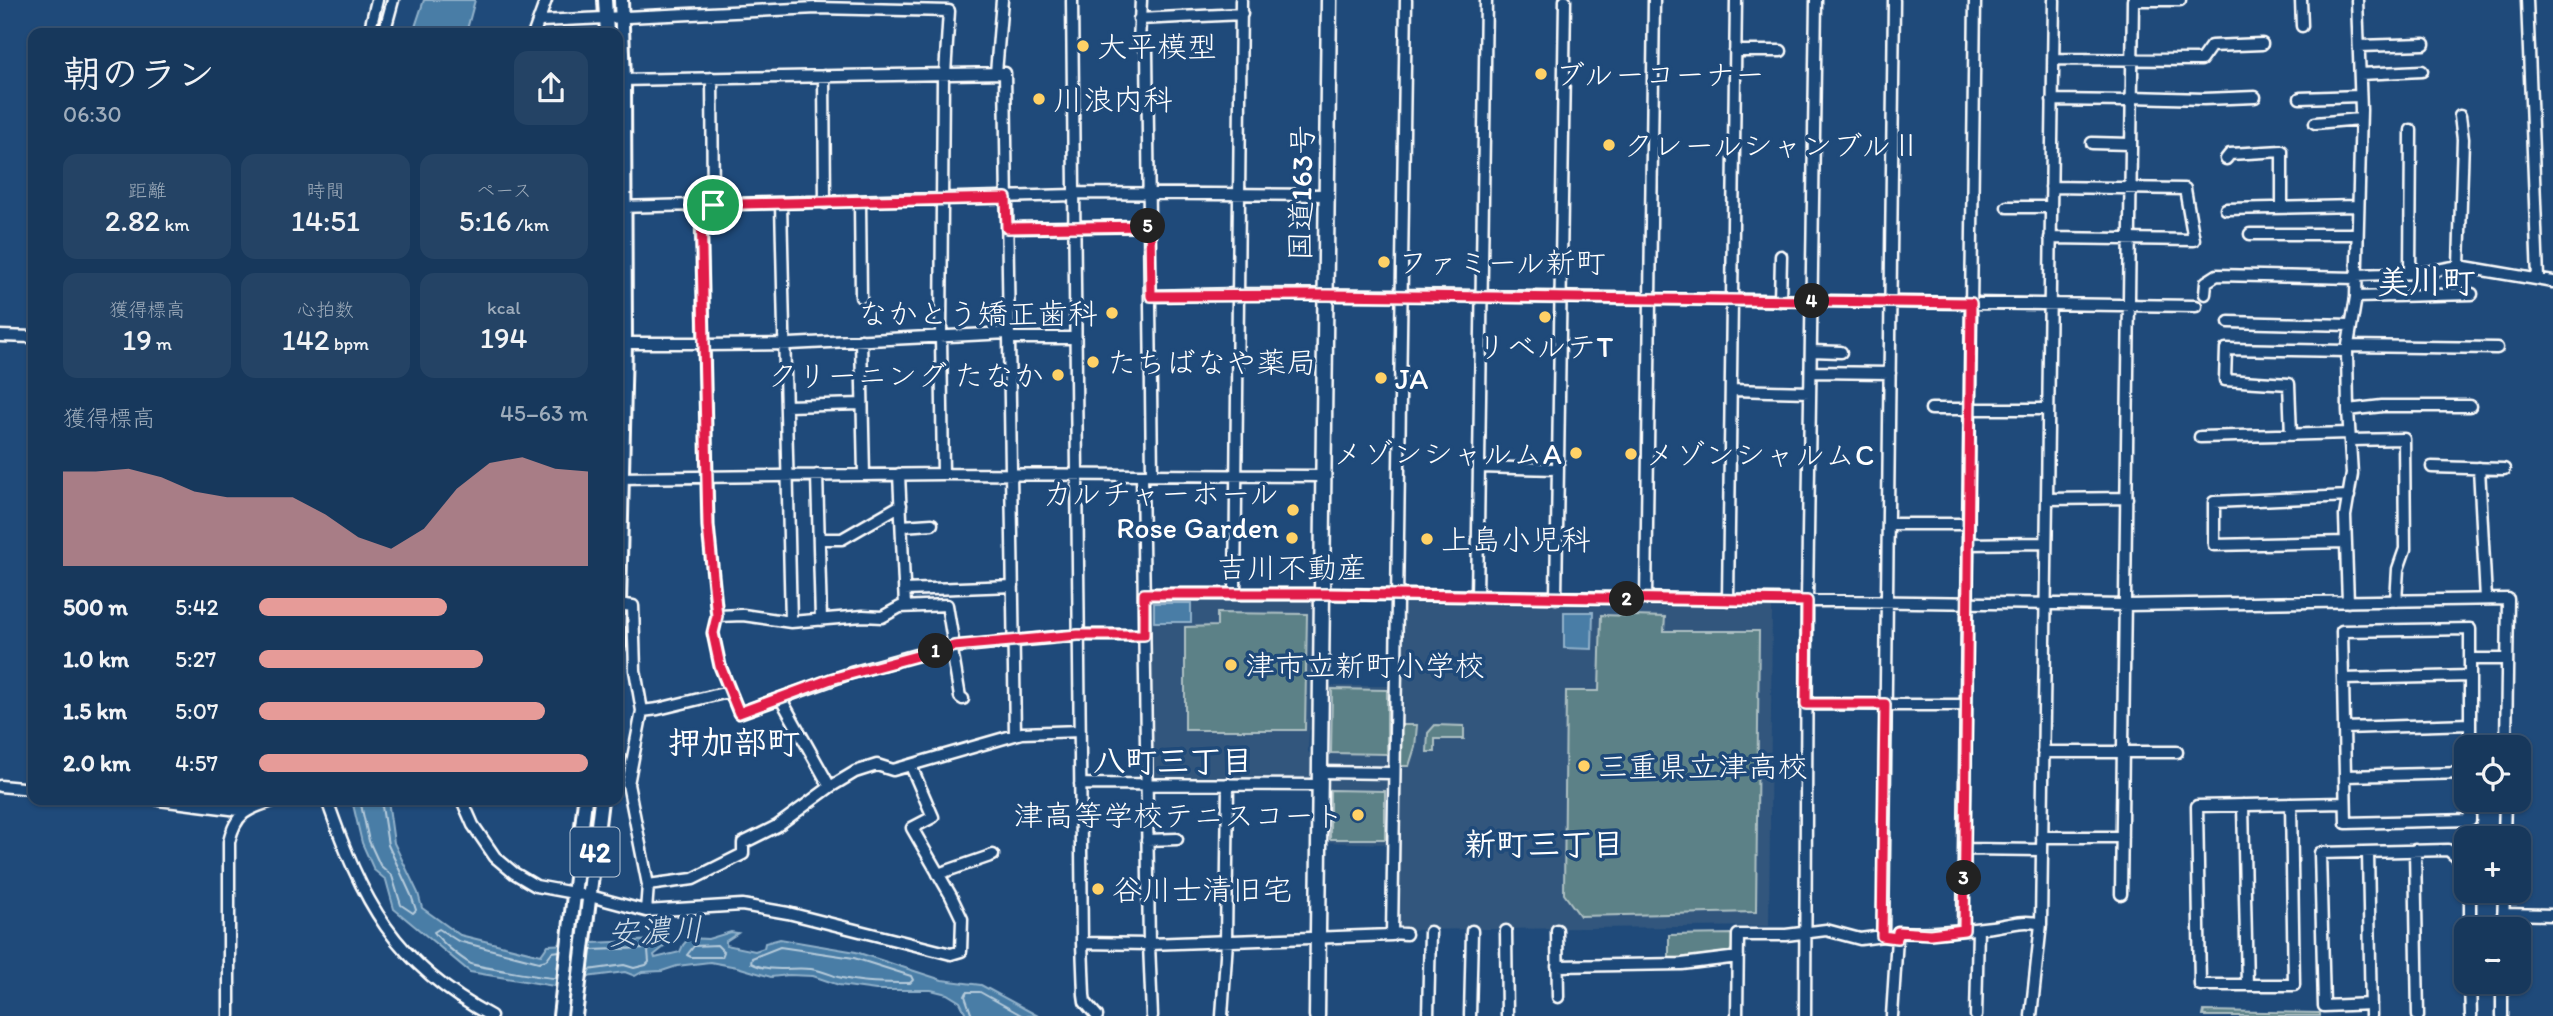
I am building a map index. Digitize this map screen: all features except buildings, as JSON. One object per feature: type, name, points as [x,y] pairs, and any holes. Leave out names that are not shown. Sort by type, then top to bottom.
[{"type":"highway","name":"国道163号","points":[[1317,1016],[1329,0]]},
{"type":"main road","points":[[605,0],[607,28]]},
{"type":"main road","points":[[621,0],[623,28]]},
{"type":"main road","name":"42","points":[[560,1016],[584,805]]},
{"type":"main road","name":"42","points":[[575,1016],[600,805]]},
{"type":"street","points":[[370,28],[377,0]]},
{"type":"street","points":[[385,28],[393,0]]},
{"type":"street","points":[[537,28],[546,0]]},
{"type":"street","points":[[996,73],[1002,0]]},
{"type":"street","points":[[1072,0],[1082,943],[1085,1002],[1097,1016]]},
{"type":"street","points":[[1141,0],[1139,43],[1147,50],[1151,296],[1144,635],[1152,1016]]},
{"type":"street","points":[[1235,594],[1241,0]]},
{"type":"street","points":[[1392,933],[1406,0]]},
{"type":"street","points":[[1477,597],[1486,0]]},
{"type":"street","points":[[1556,598],[1565,0]]},
{"type":"street","points":[[1646,599],[1654,0]]},
{"type":"street","points":[[1728,600],[1736,0]]},
{"type":"street","points":[[1805,1016],[1807,601],[1816,0]]},
{"type":"street","points":[[1882,936],[1894,0]]},
{"type":"street","points":[[1964,930],[1975,0]]},
{"type":"street","points":[[2031,1016],[2041,924],[2054,0]]},
{"type":"street","points":[[2122,894],[2133,0],[2180,0]]},
{"type":"street","points":[[2301,0],[2302,26]]},
{"type":"street","points":[[2348,602],[2345,516],[2352,474],[2348,349],[2356,297],[2360,119],[2357,0]]},
{"type":"street","points":[[2527,0],[2538,278]]},
{"type":"street","points":[[541,21],[817,4],[937,6],[949,11],[943,77],[943,474]]},
{"type":"street","points":[[1139,19],[1242,15]]},
{"type":"street","points":[[2053,59],[2201,60],[2211,46],[2262,44]]},
{"type":"street","points":[[2359,46],[2424,44]]},
{"type":"street","points":[[1735,51],[1780,51]]},
{"type":"street","points":[[2360,74],[2422,71]]},
{"type":"street","points":[[623,80],[1005,73],[1015,734]]},
{"type":"street","points":[[824,76],[825,202]]},
{"type":"street","points":[[712,78],[713,205]]},
{"type":"street","points":[[2300,98],[2360,96]]},
{"type":"street","points":[[2052,100],[2127,101],[2132,97],[2255,97]]},
{"type":"street","points":[[2459,266],[2463,139],[2460,116]]},
{"type":"street","points":[[2315,123],[2360,119]]},
{"type":"street","points":[[2410,273],[2411,130]]},
{"type":"street","points":[[2092,143],[2130,144]]},
{"type":"street","points":[[2226,159],[2230,154],[2282,151],[2282,208]]},
{"type":"street","points":[[2050,238],[2194,240],[2185,188],[2051,187]]},
{"type":"street","points":[[623,207],[942,200],[1078,193],[1327,195]]},
{"type":"street","points":[[860,202],[860,296]]},
{"type":"street","points":[[782,204],[791,622]]},
{"type":"street","points":[[701,205],[708,526],[717,616],[713,633],[728,692],[739,713],[852,673],[953,647],[1078,635],[1144,635]]},
{"type":"street","points":[[2226,209],[2357,206]]},
{"type":"street","points":[[2007,207],[2051,207]]},
{"type":"street","points":[[1007,228],[1150,226]]},
{"type":"street","points":[[2250,234],[2357,234]]},
{"type":"street","points":[[1780,301],[1781,256]]},
{"type":"street","points":[[2205,294],[2206,282],[2217,275],[2356,277],[2459,266],[2553,282]]},
{"type":"street","points":[[1151,296],[1238,294],[2196,306]]},
{"type":"street","points":[[2356,297],[2472,294]]},
{"type":"street","points":[[2229,322],[2350,325]]},
{"type":"street","points":[[0,336],[28,337]]},
{"type":"street","points":[[623,346],[861,341],[941,336],[1075,338]]},
{"type":"street","points":[[861,341],[864,475]]},
{"type":"street","points":[[2291,435],[2289,384],[2224,380],[2226,349],[2497,348]]},
{"type":"street","points":[[1811,351],[1841,352]]},
{"type":"street","points":[[1811,372],[1889,373]]},
{"type":"street","points":[[1732,390],[1810,392]]},
{"type":"street","points":[[786,407],[862,404]]},
{"type":"street","points":[[2348,410],[2382,406],[2470,406]]},
{"type":"street","points":[[1931,409],[2048,409]]},
{"type":"street","points":[[2200,436],[2291,435],[2404,439],[2405,549],[2398,569],[2396,601]]},
{"type":"street","points":[[1480,467],[1557,469]]},
{"type":"street","points":[[2432,467],[2504,468]]},
{"type":"street","points":[[2479,468],[2486,599]]},
{"type":"street","points":[[623,478],[899,474],[1323,476]]},
{"type":"street","points":[[899,474],[905,606]]},
{"type":"street","points":[[817,475],[821,620]]},
{"type":"street","points":[[2346,542],[2214,545],[2214,502],[2349,496]]},
{"type":"street","points":[[2047,499],[2127,498]]},
{"type":"street","points":[[819,539],[842,539],[901,505]]},
{"type":"street","points":[[902,526],[932,524]]},
{"type":"street","points":[[1888,524],[1968,524]]},
{"type":"street","points":[[1968,544],[2046,543]]},
{"type":"street","points":[[904,590],[1013,586]]},
{"type":"street","points":[[1144,594],[2126,605],[2508,599],[2506,735]]},
{"type":"street","points":[[623,605],[633,606],[635,670],[642,711],[628,784],[649,885],[646,911]]},
{"type":"street","points":[[717,616],[743,615],[791,622],[882,617],[905,606],[947,605],[960,697],[963,699]]},
{"type":"street","points":[[2470,735],[2470,629],[2342,631],[2346,823],[2470,820],[2470,812]]},
{"type":"street","points":[[2470,659],[2507,659]]},
{"type":"street","points":[[2343,679],[2470,676]]},
{"type":"street","points":[[642,711],[728,692]]},
{"type":"street","points":[[781,699],[830,787]]},
{"type":"street","points":[[1806,704],[1966,705]]},
{"type":"street","points":[[2344,728],[2470,724]]},
{"type":"street","points":[[649,885],[694,879],[743,854],[743,843],[777,826],[830,787],[865,768],[877,765],[892,771],[1015,734],[1080,731]]},
{"type":"street","points":[[2043,752],[2177,752]]},
{"type":"street","points":[[464,805],[473,825],[495,857],[536,886],[646,911],[742,905],[788,913],[951,954],[961,951],[962,919],[912,828],[933,817],[911,766]]},
{"type":"street","points":[[1080,784],[1228,784],[1393,773]]},
{"type":"street","points":[[2345,776],[2454,773]]},
{"type":"street","points":[[1222,1016],[1228,784]]},
{"type":"street","points":[[0,786],[28,789]]},
{"type":"street","points":[[2291,804],[2294,985],[2200,985],[2197,806],[2291,804],[2345,803]]},
{"type":"street","points":[[215,805],[246,811]]},
{"type":"street","points":[[229,1016],[229,842],[234,824],[246,811],[262,805]]},
{"type":"street","points":[[329,805],[362,888],[394,939],[414,962],[442,987],[491,1016]]},
{"type":"street","points":[[2243,805],[2246,985]]},
{"type":"street","points":[[2042,837],[2122,837]]},
{"type":"street","points":[[1147,840],[1177,839]]},
{"type":"street","points":[[1965,849],[2042,850]]},
{"type":"street","points":[[2415,850],[2418,1016]]},
{"type":"street","points":[[2371,1004],[2324,1006],[2320,853],[2448,850],[2454,855]]},
{"type":"street","points":[[2368,852],[2371,1016]]},
{"type":"street","points":[[938,874],[993,855]]},
{"type":"street","points":[[2503,903],[2503,914],[2553,915]]},
{"type":"street","points":[[1892,1016],[1898,932],[1930,934],[2027,920],[2041,924]]},
{"type":"street","points":[[1976,1016],[1978,929]]},
{"type":"street","points":[[1557,930],[1558,997]]},
{"type":"street","points":[[1737,1016],[1738,935],[1806,934],[1826,930],[1860,939],[1882,936],[1897,938]]},
{"type":"street","points":[[1470,1016],[1472,931]]},
{"type":"street","points":[[1506,931],[1507,1016]]},
{"type":"street","points":[[1428,1016],[1430,932]]},
{"type":"street","points":[[1082,943],[1149,944],[1406,934]]},
{"type":"street","points":[[1557,966],[1682,964],[1738,957]]},
{"type":"street","points":[[2470,994],[2471,1016]]},
{"type":"street","points":[[2502,994],[2502,1016]]},
{"type":"shaded area","name":"津市立新町小学校","points":[[1311,599],[1312,728],[1309,731],[1308,752],[1312,755],[1311,780],[1153,780],[1150,777],[1148,600]]},
{"type":"shaded area","name":"三重県立津高校","points":[[1400,601],[1772,606],[1769,926],[1397,930]]},
{"type":"shaded area","points":[[1326,686],[1390,686],[1388,844],[1324,842]]},
{"type":"green space","points":[[1217,613],[1307,614],[1305,730],[1185,730],[1185,627],[1217,626]]},
{"type":"green space","points":[[1601,615],[1665,617],[1664,631],[1759,631],[1756,912],[1580,916],[1564,894],[1566,691],[1599,691]]},
{"type":"green space","name":"津高等学校テニスコート","points":[[1332,689],[1387,690],[1387,754],[1331,753]]},
{"type":"green space","points":[[1401,725],[1417,725],[1415,747],[1409,766],[1400,766]]},
{"type":"green space","points":[[1435,725],[1464,726],[1464,739],[1435,739],[1435,752],[1427,752],[1428,733]]},
{"type":"green space","name":"津高等学校テニスコート","points":[[1330,790],[1385,791],[1385,839],[1330,839]]},
{"type":"green space","points":[[1734,934],[1734,947],[1729,952],[1669,959],[1669,935]]},
{"type":"green space","points":[[2204,1011],[2320,1013],[2320,1016],[2203,1016]]},
{"type":"water","points":[[424,0],[475,0],[467,28],[415,28]]},
{"type":"water","points":[[1154,603],[1191,603],[1191,622],[1154,622]]},
{"type":"water","points":[[1564,612],[1593,612],[1592,649],[1564,648]]},
{"type":"water","points":[[353,805],[389,805],[394,843],[418,893],[422,908],[460,935],[541,955],[548,945],[657,940],[664,947],[654,955],[655,958],[680,952],[689,938],[708,939],[731,932],[738,933],[726,941],[726,945],[755,951],[764,948],[765,943],[780,939],[856,952],[942,980],[981,985],[1038,1016],[967,1016],[960,1002],[947,994],[931,990],[876,990],[839,985],[813,976],[771,977],[710,962],[642,972],[635,976],[625,972],[586,977],[554,986],[470,972],[394,909],[386,880],[374,870],[362,843]]},
{"type":"place","name":"大平模型","points":[[1083,46]]},
{"type":"place","name":"ブルーコーナー","points":[[1541,74]]},
{"type":"place","name":"川浪内科","points":[[1039,99]]},
{"type":"place","name":"クレールシャンブルⅡ","points":[[1609,145]]},
{"type":"place","name":"ファミール新町","points":[[1384,262]]},
{"type":"place","name":"なかとう矯正歯科","points":[[1112,313]]},
{"type":"place","name":"リベルテT","points":[[1545,317]]},
{"type":"place","name":"たちばなや薬局","points":[[1093,362]]},
{"type":"place","name":"クリーニング たなか","points":[[1058,375]]},
{"type":"place","name":"JA","points":[[1381,378]]},
{"type":"place","name":"メゾンシャルムA","points":[[1576,453]]},
{"type":"place","name":"メゾンシャルムC","points":[[1631,454]]},
{"type":"place","name":"カルチャーホール Rose Garden","points":[[1293,510]]},
{"type":"place","name":"吉川不動産","points":[[1292,538]]},
{"type":"place","name":"上島小児科","points":[[1427,539]]},
{"type":"place","name":"津市立新町小学校","points":[[1231,665]]},
{"type":"place","name":"三重県立津高校","points":[[1584,766]]},
{"type":"place","name":"津高等学校テニスコート","points":[[1358,815]]},
{"type":"place","name":"谷川士清旧宅","points":[[1098,889]]},
{"type":"district","name":"美川町","points":[[2426,281]]},
{"type":"district","name":"押加部町","points":[[734,742]]},
{"type":"district","name":"八町三丁目","points":[[1173,761]]},
{"type":"district","name":"新町三丁目","points":[[1544,844]]},
{"type":"route","points":[[1006,198],[1007,228],[1150,226],[1151,296],[1398,295],[1971,303],[1964,930],[1930,934],[1898,932],[1897,938],[1882,936],[1885,704],[1806,704],[1807,601],[1144,594],[1144,635],[1078,635],[954,646],[831,679],[739,713],[728,692],[713,633],[717,616],[708,526],[701,205],[713,205],[1006,198]]},
{"type":"water label","name":"安濃川","points":[[655,931]]}]
